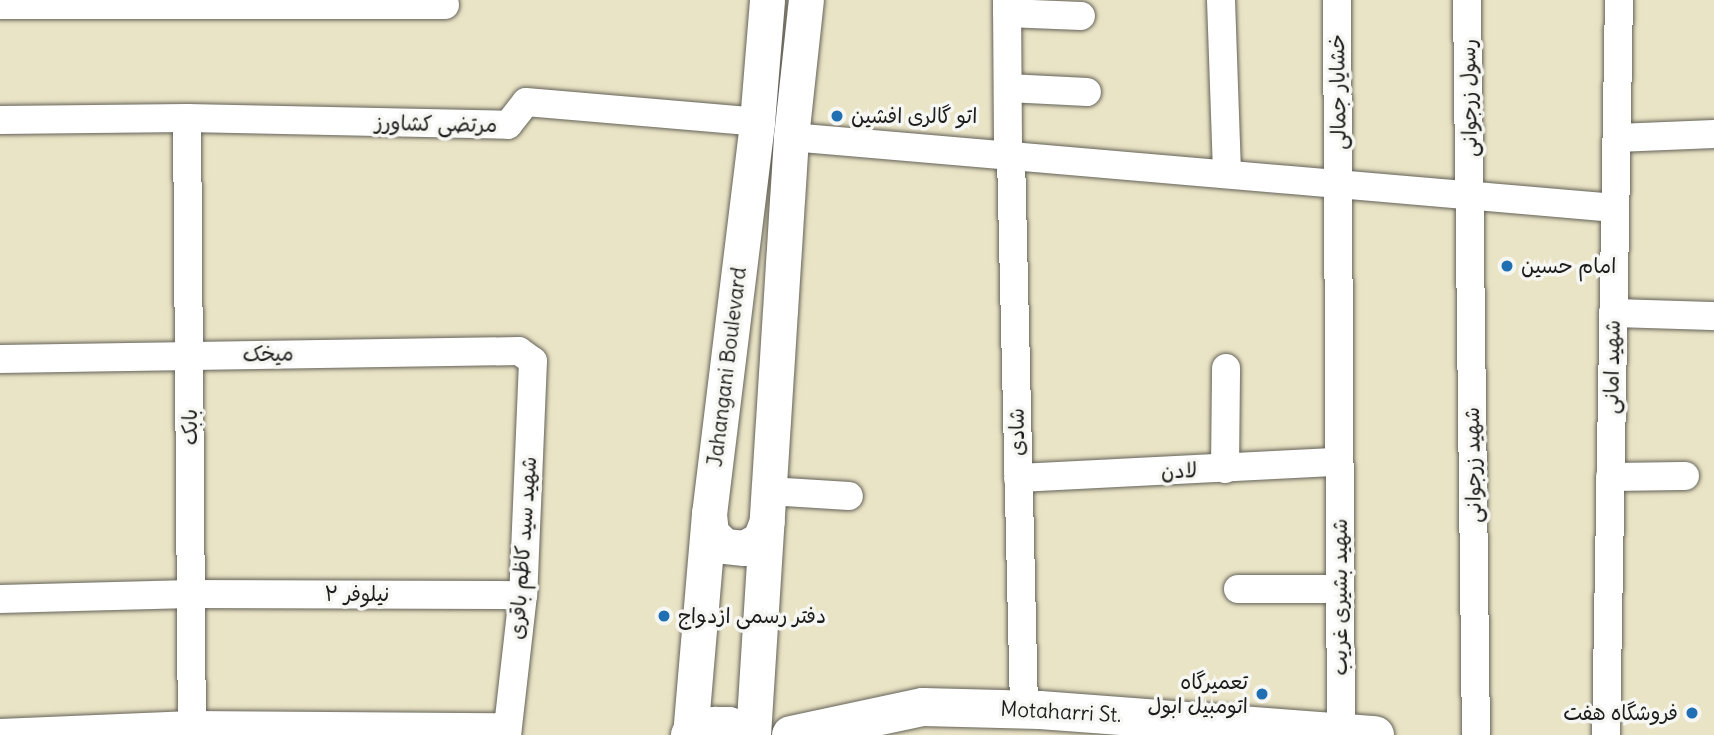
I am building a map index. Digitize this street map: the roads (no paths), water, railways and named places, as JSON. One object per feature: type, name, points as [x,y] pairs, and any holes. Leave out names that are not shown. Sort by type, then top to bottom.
[{"type":"main road","name":"Motaharri St.","points":[[791,735],[923,707],[1024,709],[1358,734]]},
{"type":"main road","points":[[690,735],[715,726],[729,726],[751,735]]},
{"type":"street","name":"Jahangani Boulevard","points":[[690,735],[709,514],[757,122],[767,0]]},
{"type":"street","name":"Jahangani Boulevard","points":[[751,735],[791,136],[806,0]]},
{"type":"street","points":[[1221,0],[1227,174]]},
{"type":"street","name":"خشایار جمالی","points":[[1336,0],[1339,462]]},
{"type":"street","name":"رسول زرجوانی","points":[[1467,0],[1470,196]]},
{"type":"street","name":"شهید امانی","points":[[1606,735],[1619,0]]},
{"type":"street","points":[[0,5],[445,5]]},
{"type":"street","points":[[1007,6],[1081,16]]},
{"type":"street","name":"شادی","points":[[1007,6],[1024,709]]},
{"type":"street","points":[[1008,88],[1087,92]]},
{"type":"street","name":"مرتضی کشاورز","points":[[187,118],[508,125],[526,102],[757,122]]},
{"type":"street","points":[[0,120],[187,118]]},
{"type":"street","name":"بابک","points":[[187,118],[192,730]]},
{"type":"street","points":[[1617,138],[1714,134]]},
{"type":"street","points":[[791,136],[1615,208]]},
{"type":"street","name":"شهید زرجوانی","points":[[1470,196],[1476,735]]},
{"type":"street","points":[[1613,313],[1714,316]]},
{"type":"street","name":"میخک","points":[[0,359],[519,351],[533,361]]},
{"type":"street","name":"شهید سید کاظم باقری","points":[[507,731],[523,595],[533,361]]},
{"type":"street","points":[[1225,469],[1226,368]]},
{"type":"street","name":"لادن","points":[[1018,478],[1339,462]]},
{"type":"street","name":"شهید بشیری غریب","points":[[1339,462],[1340,589],[1358,734]]},
{"type":"street","points":[[1611,477],[1685,476]]},
{"type":"street","points":[[709,514],[711,533],[725,546],[744,548],[760,539],[768,506],[849,496]]},
{"type":"street","points":[[1238,589],[1340,589]]},
{"type":"street","name":"نیلوفر ۲","points":[[0,599],[191,594],[523,595]]},
{"type":"street","points":[[0,733],[192,730],[507,731]]},
{"type":"place","name":"اتو گالری افشین","points":[[837,116]]},
{"type":"place","name":"امام حسین","points":[[1507,266]]},
{"type":"place","name":"دفتر رسمی ازدواج","points":[[664,616]]},
{"type":"place","name":"تعمیرگاه اتومبیل ابول","points":[[1262,694]]},
{"type":"place","name":"فروشگاه هفت","points":[[1692,713]]}]
